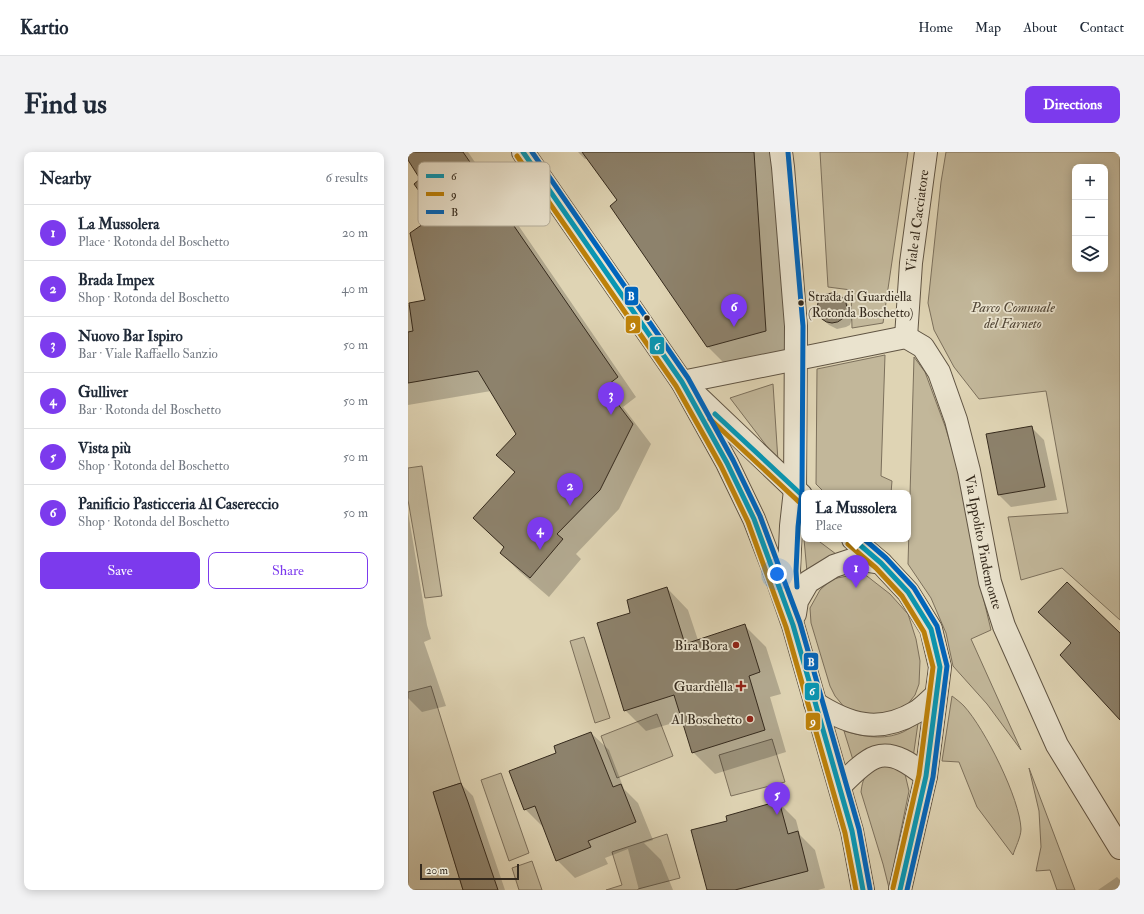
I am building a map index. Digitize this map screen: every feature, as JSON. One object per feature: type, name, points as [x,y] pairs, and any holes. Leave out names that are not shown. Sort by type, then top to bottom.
[{"type":"street","points":[[523,152],[530,162]]},
{"type":"street","points":[[781,152],[796,326],[799,494],[790,526],[789,571],[793,625]]},
{"type":"street","name":"Viale al Cacciatore","points":[[906,337],[912,263],[926,152]]},
{"type":"street","points":[[550,191],[682,382],[727,463],[754,519],[793,625],[852,830],[863,890]]},
{"type":"street","points":[[682,382],[906,337]]},
{"type":"street","name":"Via Ippolito Pindemonte","points":[[906,337],[923,347],[939,372],[956,420],[969,471],[990,582],[1004,626],[1057,744],[1120,848]]},
{"type":"street","points":[[682,382],[799,494]]},
{"type":"street","points":[[856,542],[881,564],[908,592],[931,629],[940,667],[935,696],[926,776],[900,890]]},
{"type":"street","points":[[793,625],[798,601],[808,582],[834,566],[855,559],[881,564]]},
{"type":"street","points":[[815,703],[833,715],[857,724],[882,725],[917,712],[935,696]]},
{"type":"street","points":[[840,786],[858,768],[876,757],[893,756],[910,764],[926,776]]},
{"type":"green space","points":[[820,152],[908,152],[883,323],[852,328],[851,290],[828,287]]},
{"type":"green space","name":"Parco Comunale del Farneto","points":[[946,152],[1120,152],[1120,620],[1062,568],[1021,580],[1008,517],[1068,513],[1046,391],[979,399],[954,367],[934,330],[928,303],[941,182]]},
{"type":"green space","points":[[885,355],[881,476],[892,481],[891,490],[822,490],[816,484],[817,369]]},
{"type":"green space","points":[[914,357],[925,372],[945,426],[963,485],[974,559],[991,630],[971,639],[1021,750],[987,704],[953,666],[946,633],[931,598],[908,564],[909,542],[911,542],[910,490]]},
{"type":"green space","points":[[773,384],[778,461],[730,398]]},
{"type":"green space","points":[[422,466],[442,596],[425,598],[408,500],[408,468]]},
{"type":"green space","points":[[804,542],[820,542],[836,554],[807,572]]},
{"type":"green space","points":[[863,573],[890,594],[908,614],[916,639],[920,661],[919,684],[915,695],[907,705],[891,714],[876,717],[845,708],[835,696],[830,686],[811,623],[810,608],[820,590],[832,579]]},
{"type":"green space","points":[[584,637],[610,718],[595,723],[570,641]]},
{"type":"green space","points":[[431,686],[461,783],[434,792],[463,890],[408,890],[408,692]]},
{"type":"green space","points":[[952,696],[964,706],[982,731],[1000,765],[1015,800],[1021,832],[1013,855],[977,807],[959,762],[942,761]]},
{"type":"green space","points":[[657,714],[673,756],[617,778],[601,736]]},
{"type":"green space","points":[[918,723],[913,758],[853,760],[844,731],[864,736],[884,737],[906,731]]},
{"type":"green space","points":[[772,739],[785,782],[731,796],[719,755]]},
{"type":"green space","points":[[880,765],[893,766],[905,774],[909,791],[889,888],[861,792],[866,775]]},
{"type":"green space","points":[[1029,768],[1075,890],[1057,890],[1050,870],[1036,871],[1041,847],[1039,811]]},
{"type":"green space","points":[[501,773],[529,853],[509,861],[481,780]]},
{"type":"green space","points":[[667,834],[680,878],[638,890],[606,890],[622,885],[612,852]]},
{"type":"green space","points":[[532,861],[542,890],[519,890],[512,868]]},
{"type":"building","points":[[408,152],[463,152],[470,162],[418,162],[418,176],[408,160]]},
{"type":"building","points":[[582,152],[754,152],[766,331],[707,347],[610,206],[617,200]]},
{"type":"building","points":[[418,181],[418,190],[414,184]]},
{"type":"building","points":[[420,226],[514,226],[618,377],[605,387],[633,424],[600,490],[557,534],[563,539],[530,578],[500,553],[504,547],[473,518],[515,472],[496,455],[516,434],[478,371],[408,383],[408,332],[413,331],[409,303],[425,300],[410,233]]},
{"type":"building","points":[[832,293],[843,297],[847,308],[843,319],[832,323],[821,319],[817,308],[821,297]]},
{"type":"building","points":[[1032,426],[1045,487],[998,495],[986,434]]},
{"type":"building","points":[[1067,582],[1120,633],[1120,720],[1060,655],[1071,643],[1038,612]]},
{"type":"building","points":[[667,587],[685,644],[745,624],[760,672],[749,676],[765,730],[692,753],[674,695],[624,711],[597,623],[630,613],[627,600]]},
{"type":"building","points":[[591,732],[613,787],[621,784],[636,822],[588,841],[591,847],[556,861],[535,806],[524,810],[509,771],[556,753],[554,746]]},
{"type":"building","points":[[461,783],[498,890],[463,890],[433,792]]},
{"type":"building","points":[[779,801],[788,834],[798,831],[808,871],[735,890],[707,890],[691,830],[727,821],[726,816]]},
{"type":"transit line","name":"6","points":[[523,152],[530,162]]},
{"type":"transit line","name":"B","points":[[532,152],[539,162]]},
{"type":"transit line","name":"B","points":[[788,152],[803,326],[802,490]]},
{"type":"transit line","name":"9","points":[[517,156],[521,162]]},
{"type":"transit line","name":"B","points":[[550,178],[688,378],[733,460],[760,516],[800,623],[859,829],[870,889]]},
{"type":"transit line","name":"6","points":[[550,191],[682,382],[727,463],[754,519],[793,625],[852,831],[863,890]]},
{"type":"transit line","name":"9","points":[[550,204],[676,386],[721,466],[748,522],[786,627],[845,833],[856,890]]},
{"type":"transit line","name":"6","points":[[715,414],[801,494]]},
{"type":"transit line","name":"9","points":[[710,419],[799,502]]},
{"type":"transit line","name":"B","points":[[797,587],[796,571],[798,527],[801,499]]},
{"type":"transit line","name":"6","points":[[856,542],[881,563],[908,592],[931,629],[940,667],[926,776],[900,890]]},
{"type":"transit line","name":"B","points":[[867,542],[886,558],[914,588],[937,626],[947,666],[933,777],[907,890]]},
{"type":"transit line","name":"9","points":[[848,544],[876,568],[902,596],[924,632],[933,667],[919,775],[893,888]]},
{"type":"place","name":"Strada di Guardiella (Rotonda Boschetto)","points":[[801,303]]},
{"type":"place","name":"Panificio Pasticceria Al Casereccio","points":[[734,327]]},
{"type":"place","name":"Nuovo Bar Ispiro","points":[[611,415]]},
{"type":"place","name":"Brada Impex","points":[[570,506]]},
{"type":"place","name":"Gulliver","points":[[540,550]]},
{"type":"place","name":"La Mussolera","points":[[856,588]]},
{"type":"place","name":"Bira Bora","points":[[736,645]]},
{"type":"place","name":"Guardiella","points":[[741,686]]},
{"type":"place","name":"Al Boschetto","points":[[750,719]]},
{"type":"place","name":"Vista più","points":[[777,815]]}]
